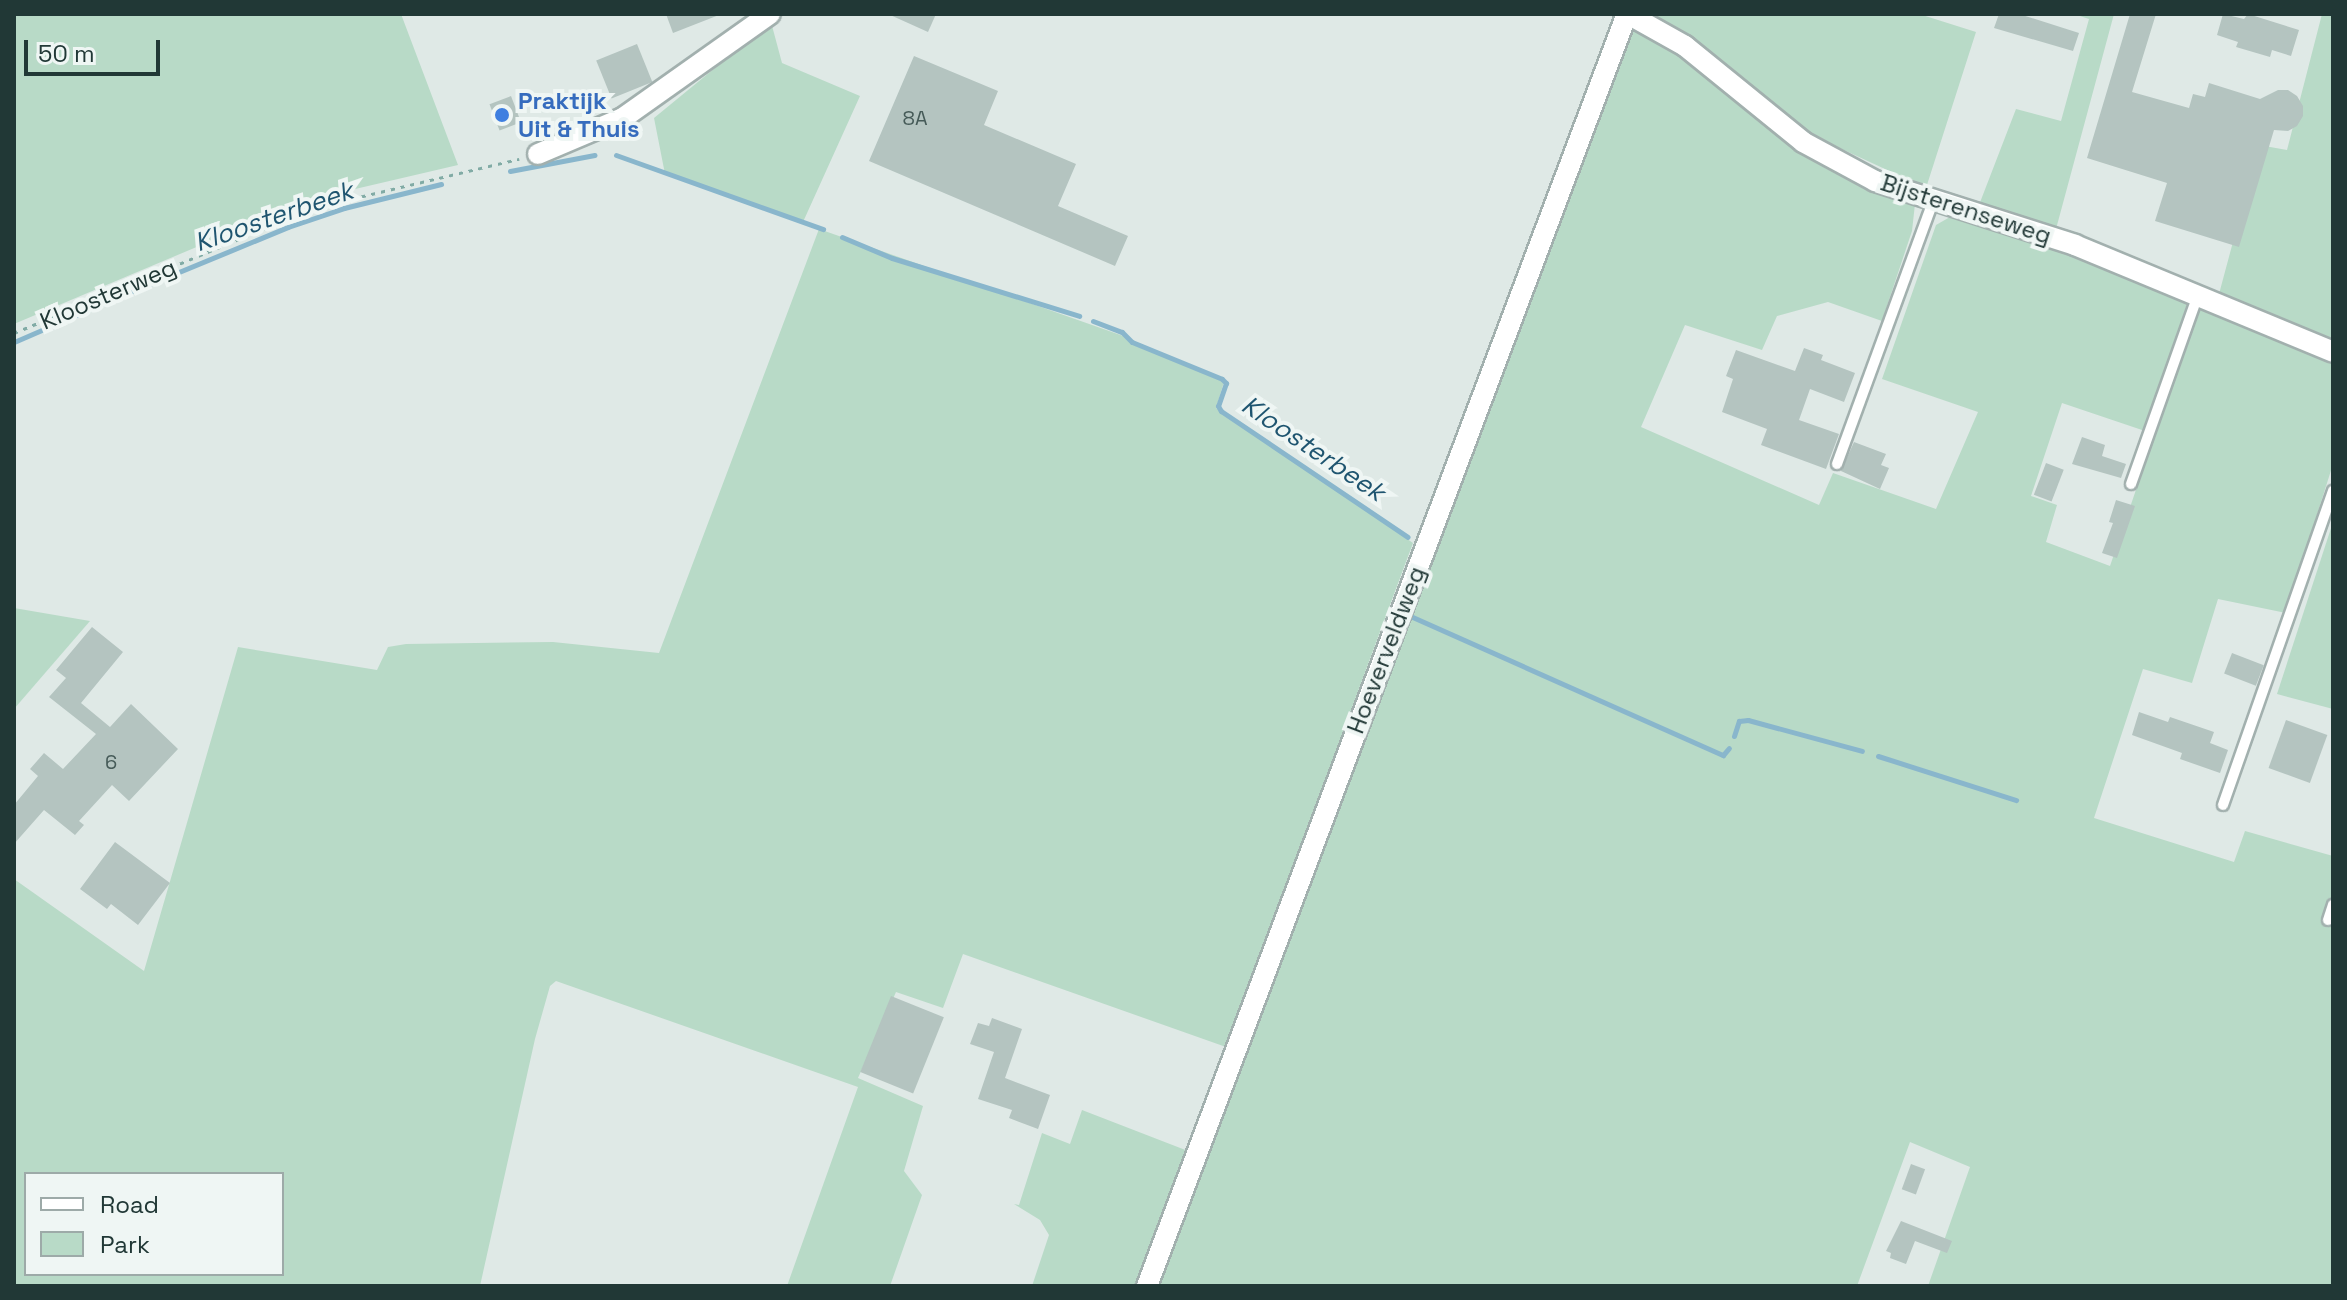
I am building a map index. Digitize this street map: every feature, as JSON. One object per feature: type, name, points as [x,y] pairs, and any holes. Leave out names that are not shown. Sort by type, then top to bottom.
[{"type":"street","points":[[538,154],[623,118],[770,14]]},
{"type":"street","name":"Bijsterenseweg","points":[[1627,14],[1685,46],[1803,142],[1875,181],[2075,245],[2333,352]]},
{"type":"street","name":"Hoeverveldweg","points":[[1147,1286],[1627,14]]},
{"type":"lane","points":[[1837,464],[1933,202]]},
{"type":"lane","points":[[2131,484],[2198,295]]},
{"type":"lane","points":[[2223,805],[2333,491]]},
{"type":"lane","points":[[2328,920],[2333,905]]},
{"type":"path","name":"Kloosterweg","points":[[14,333],[313,208],[538,154]]},
{"type":"green space","points":[[14,14],[401,14],[458,165],[308,200],[14,324]]},
{"type":"green space","points":[[1651,14],[1919,14],[1976,32],[1926,188],[1805,132],[1723,63]]},
{"type":"green space","points":[[2074,14],[2114,14],[2056,229],[1979,205],[2016,109],[2061,121],[2089,19]]},
{"type":"green space","points":[[2322,14],[2333,14],[2333,343],[2219,294],[2259,145],[2287,150]]},
{"type":"green space","points":[[771,22],[782,63],[860,96],[803,222],[665,174],[654,118]]},
{"type":"green space","points":[[1629,28],[1638,28],[1671,46],[1783,139],[1825,163],[1915,204],[1912,231],[1882,321],[1828,302],[1777,316],[1762,350],[1685,325],[1641,427],[1819,505],[1833,473],[1936,509],[1978,412],[1882,379],[1936,225],[1950,217],[2090,262],[2188,301],[2145,431],[2062,403],[2031,496],[2057,505],[2046,542],[2110,566],[2199,305],[2333,363],[2333,464],[2286,613],[2218,599],[2192,683],[2143,669],[2094,818],[2234,862],[2245,831],[2333,856],[2333,1286],[1928,1286],[1970,1167],[1910,1142],[1857,1286],[1155,1286]]},
{"type":"green space","points":[[819,229],[1129,338],[1134,344],[1224,382],[1216,408],[1413,543],[1226,1047],[963,954],[943,1008],[896,992],[858,1078],[923,1106],[904,1171],[922,1195],[890,1286],[787,1286],[858,1087],[556,981],[550,986],[535,1039],[480,1286],[14,1286],[14,879],[144,971],[238,647],[377,670],[388,647],[406,644],[553,642],[659,653]]},
{"type":"green space","points":[[2333,522],[2333,709],[2277,694]]},
{"type":"green space","points":[[14,608],[90,621],[14,709]]},
{"type":"green space","points":[[1082,1110],[1188,1151],[1139,1286],[1032,1286],[1049,1235],[1040,1220],[1014,1204],[1019,1205],[1042,1133],[1070,1144]]},
{"type":"building","points":[[666,14],[719,14],[719,15],[673,33]]},
{"type":"building","points":[[888,14],[936,14],[928,32]]},
{"type":"building","points":[[1999,14],[2019,14],[2079,33],[2073,51],[1994,28]]},
{"type":"building","points":[[2130,14],[2156,14],[2132,92],[2189,108],[2193,94],[2205,97],[2209,83],[2260,99],[2278,90],[2288,90],[2297,96],[2303,106],[2303,116],[2297,126],[2288,131],[2274,130],[2239,247],[2155,221],[2167,183],[2087,158]]},
{"type":"building","points":[[2223,14],[2244,19],[2248,14],[2299,30],[2291,56],[2272,50],[2270,57],[2236,47],[2238,42],[2217,35]]},
{"type":"building","points":[[637,44],[652,82],[612,98],[596,60]]},
{"type":"building","points":[[914,56],[998,91],[984,125],[1076,164],[1058,206],[1128,236],[1115,266],[869,161]]},
{"type":"building","points":[[511,96],[521,122],[500,130],[490,104]]},
{"type":"building","points":[[1804,348],[1823,355],[1821,360],[1855,373],[1844,402],[1810,389],[1799,420],[1839,434],[1826,469],[1761,445],[1767,429],[1722,412],[1733,379],[1726,376],[1736,350],[1795,371]]},
{"type":"building","points":[[2082,437],[2105,445],[2102,456],[2126,464],[2121,478],[2072,464]]},
{"type":"building","points":[[1854,442],[1886,454],[1881,465],[1889,468],[1880,489],[1841,471]]},
{"type":"building","points":[[2046,463],[2064,470],[2052,502],[2034,495]]},
{"type":"building","points":[[2116,500],[2135,506],[2117,558],[2102,553],[2113,523],[2109,522]]},
{"type":"building","points":[[92,627],[123,652],[81,703],[110,727],[131,704],[178,749],[129,801],[112,785],[79,821],[84,825],[75,835],[44,810],[14,844],[14,805],[38,776],[30,769],[44,753],[63,769],[96,734],[49,697],[66,678],[56,670]]},
{"type":"building","points":[[2232,653],[2264,665],[2256,686],[2224,674]]},
{"type":"building","points":[[2139,712],[2168,722],[2170,717],[2214,732],[2210,743],[2228,750],[2220,773],[2180,759],[2182,753],[2132,735]]},
{"type":"building","points":[[2286,720],[2327,735],[2310,783],[2269,768]]},
{"type":"building","points":[[115,842],[170,883],[138,925],[111,904],[107,909],[80,889]]},
{"type":"building","points":[[891,996],[944,1017],[913,1093],[860,1072]]},
{"type":"building","points":[[992,1018],[1022,1029],[1005,1078],[1050,1095],[1038,1129],[1009,1118],[1012,1110],[978,1099],[994,1052],[970,1044],[978,1023],[989,1026]]},
{"type":"building","points":[[1911,1164],[1925,1169],[1916,1195],[1902,1189]]},
{"type":"building","points":[[1901,1221],[1952,1241],[1947,1253],[1915,1241],[1906,1264],[1890,1258],[1891,1253],[1886,1251]]},
{"type":"waterway","name":"Kloosterbeek","points":[[510,171],[595,155]]},
{"type":"waterway","name":"Kloosterbeek","points":[[616,155],[823,229]]},
{"type":"waterway","name":"Kloosterbeek","points":[[123,295],[288,227],[344,208],[441,184]]},
{"type":"waterway","name":"Kloosterbeek","points":[[842,237],[892,258],[1079,316]]},
{"type":"waterway","name":"Kloosterbeek","points":[[14,342],[104,303]]},
{"type":"waterway","name":"Kloosterbeek","points":[[1093,321],[1122,332],[1132,342],[1222,379],[1226,383],[1218,406],[1221,411],[1408,537]]},
{"type":"waterway","name":"Kloosterbeek","points":[[1408,615],[1723,755],[1729,748]]},
{"type":"waterway","name":"Kloosterbeek","points":[[1734,736],[1739,721],[1748,720],[1862,751]]},
{"type":"waterway","name":"Kloosterbeek","points":[[1878,756],[2016,800]]},
{"type":"place","name":"Praktijk Uit & Thuis","points":[[502,115]]}]
